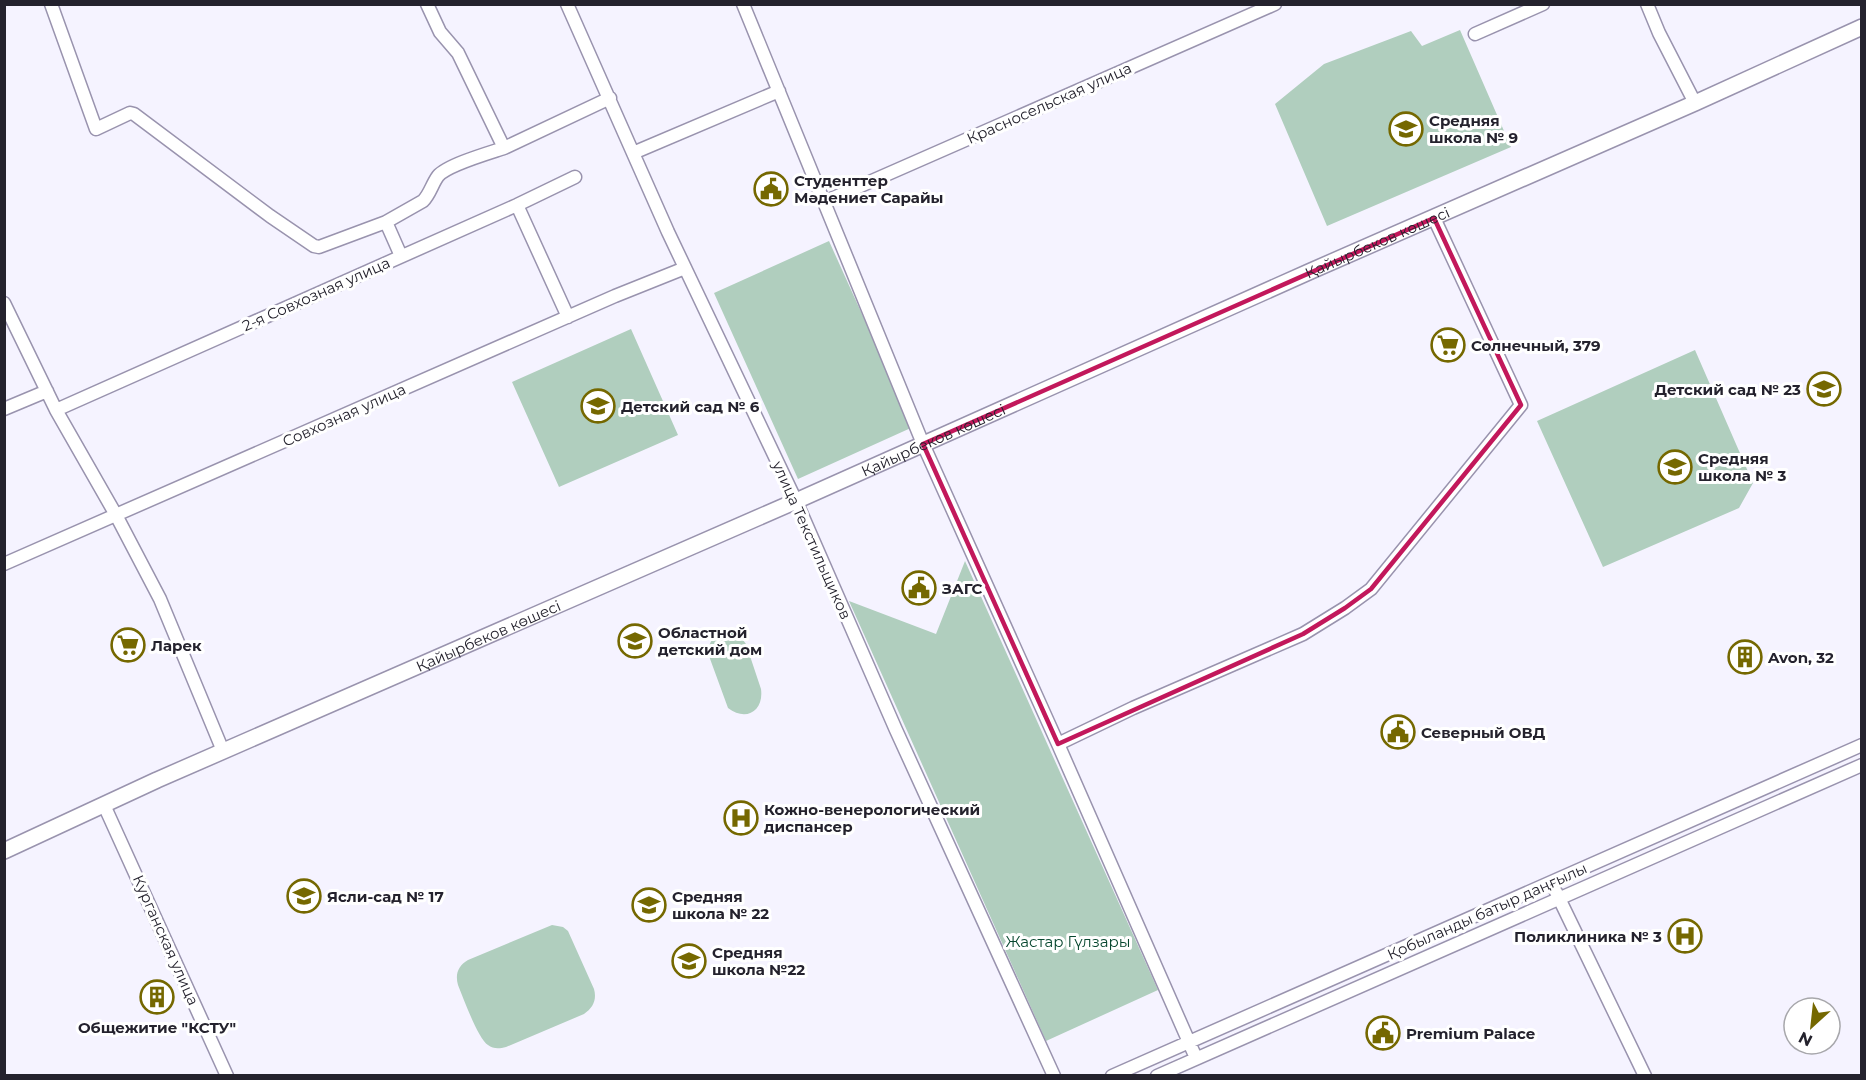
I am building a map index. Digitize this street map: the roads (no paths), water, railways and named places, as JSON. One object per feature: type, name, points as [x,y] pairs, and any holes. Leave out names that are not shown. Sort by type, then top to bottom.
[{"type":"main road","name":"Қайырбеков көшесі","points":[[4,851],[104,804],[795,501],[1862,27]]},
{"type":"street","points":[[51,4],[96,129],[130,113],[134,114],[270,216],[314,246],[319,247],[386,222],[423,201],[438,176],[450,168],[504,148],[610,98]]},
{"type":"street","points":[[427,4],[440,32],[458,53],[504,148]]},
{"type":"street","name":"улица Текстильщиков","points":[[567,4],[685,268],[795,501],[896,730],[1054,1076]]},
{"type":"street","points":[[743,4],[923,444],[1196,1058]]},
{"type":"street","name":"Красносельская улица","points":[[824,202],[1275,4]]},
{"type":"street","points":[[1475,34],[1543,4]]},
{"type":"street","points":[[1647,4],[1659,33],[1695,103]]},
{"type":"street","points":[[633,153],[779,91]]},
{"type":"street","name":"2-я Совхозная улица","points":[[56,410],[575,177]]},
{"type":"street","points":[[517,205],[568,316]]},
{"type":"street","points":[[1058,744],[1132,708],[1304,634],[1371,589],[1521,405],[1434,218]]},
{"type":"street","points":[[386,222],[401,256]]},
{"type":"street","name":"Совхозная улица","points":[[4,564],[568,316],[685,268]]},
{"type":"street","points":[[4,303],[56,410],[116,515],[160,599],[223,752]]},
{"type":"street","points":[[4,409],[47,391]]},
{"type":"street","name":"Қобыланды батыр даңғылы","points":[[1112,1076],[1862,746]]},
{"type":"street","name":"Қобыланды батыр даңғылы","points":[[1157,1076],[1862,765]]},
{"type":"street","name":"Курганская улица","points":[[104,804],[227,1076]]},
{"type":"street","points":[[1552,882],[1645,1076]]},
{"type":"place","name":"Средняя школа № 9","points":[[1406,129]]},
{"type":"place","name":"Студенттер Мәдениет Сарайы","points":[[771,189]]},
{"type":"place","name":"Солнечный, 379","points":[[1448,345]]},
{"type":"place","name":"Детский сад № 23","points":[[1824,389]]},
{"type":"place","name":"Детский сад № 6","points":[[598,406]]},
{"type":"place","name":"Средняя школа № 3","points":[[1675,467]]},
{"type":"place","name":"ЗАГС","points":[[919,588]]},
{"type":"place","name":"Областной детский дом","points":[[635,641]]},
{"type":"place","name":"Ларек","points":[[128,645]]},
{"type":"place","name":"Avon, 32","points":[[1745,657]]},
{"type":"place","name":"Северный ОВД","points":[[1398,732]]},
{"type":"place","name":"Кожно-венерологический диспансер","points":[[741,818]]},
{"type":"place","name":"Ясли-сад № 17","points":[[304,896]]},
{"type":"place","name":"Средняя школа № 22","points":[[649,905]]},
{"type":"place","name":"Поликлиника № 3","points":[[1685,936]]},
{"type":"place","name":"Средняя школа №22","points":[[689,961]]},
{"type":"place","name":"Общежитие \"КСТУ\"","points":[[157,997]]},
{"type":"place","name":"Premium Palace","points":[[1383,1033]]},
{"type":"park label","name":"Жастар Гүлзары","points":[[1068,941]]}]
